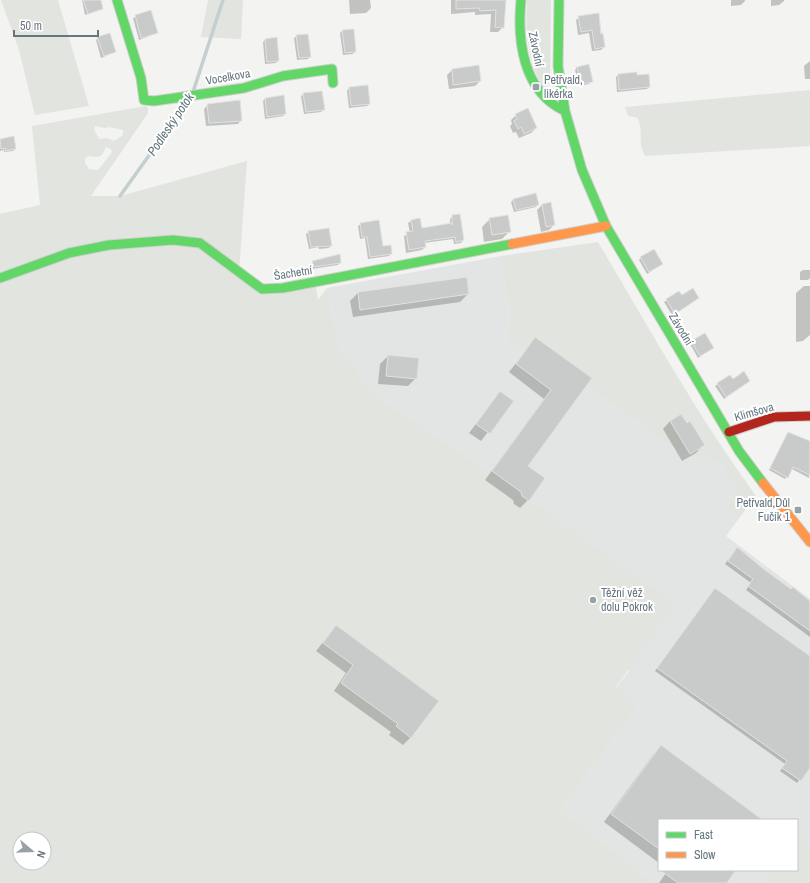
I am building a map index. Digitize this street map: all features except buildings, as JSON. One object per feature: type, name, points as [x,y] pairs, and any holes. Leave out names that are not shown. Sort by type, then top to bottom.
[{"type":"street","name":"Vocelkova","points":[[117,0],[140,78],[144,100],[154,101],[244,88],[283,76],[332,69],[333,83]]},
{"type":"street","name":"Závodní","points":[[521,0],[520,36],[530,74],[536,87],[546,100],[564,111]]},
{"type":"street","name":"Závodní","points":[[559,0],[558,66],[564,111],[582,170],[606,226],[739,451],[810,542]]},
{"type":"street","name":"Šachetní","points":[[0,278],[69,253],[109,245],[173,240],[200,243],[262,289],[284,288],[606,226]]},
{"type":"street","name":"Klimšova","points":[[729,432],[774,417],[810,416]]},
{"type":"shaded area","points":[[1,0],[58,0],[89,106],[35,115],[19,50]]},
{"type":"shaded area","points":[[208,0],[243,0],[241,39],[201,37]]},
{"type":"shaded area","points":[[527,0],[551,0],[550,82],[547,88],[542,86],[530,55],[526,23]]},
{"type":"shaded area","points":[[810,90],[810,146],[645,156],[641,147],[640,123],[638,118],[628,116],[625,107]]},
{"type":"shaded area","points":[[146,106],[148,108],[148,113],[91,196],[120,196],[247,161],[239,273],[262,289],[315,282],[318,300],[327,288],[338,344],[376,396],[467,456],[676,605],[615,688],[639,705],[561,810],[655,883],[0,883],[0,214],[40,205],[32,126]],"holes":[[[95,126],[105,128],[109,127],[123,130],[123,135],[114,141],[107,138],[99,139],[94,129]],[[106,147],[111,149],[112,152],[99,169],[89,169],[85,163],[85,159],[88,156],[98,157],[102,155]]]},
{"type":"shaded area","points":[[598,242],[694,403],[756,496],[740,517],[726,507],[737,492],[721,464],[707,458],[690,457],[672,447],[561,368],[506,342],[510,317],[501,256]]},
{"type":"shaded area","points":[[501,256],[510,317],[506,342],[561,368],[672,447],[690,457],[707,458],[721,464],[737,492],[726,507],[740,517],[726,536],[810,599],[810,843],[800,834],[798,837],[798,819],[658,819],[658,871],[771,871],[762,883],[655,883],[561,810],[639,705],[615,689],[629,671],[522,496],[467,456],[376,396],[338,344],[327,288]]},
{"type":"shaded area","points":[[800,834],[810,843],[810,883],[762,883],[771,871],[798,871],[798,837]]},
{"type":"waterway","name":"Podleský potok","points":[[193,92],[223,0]]},
{"type":"waterway","name":"Podleský potok","points":[[120,196],[188,101]]},
{"type":"traffic: fast","points":[[117,0],[141,78],[144,100],[154,101],[244,88],[283,76],[332,69],[333,83]]},
{"type":"traffic: fast","points":[[521,0],[520,32],[526,64],[540,91],[551,102],[565,111]]},
{"type":"traffic: fast","points":[[559,0],[558,66],[565,111],[582,170],[606,226],[739,451],[763,483]]},
{"type":"traffic: fast","points":[[0,278],[69,253],[109,245],[173,240],[200,243],[262,289],[283,288],[512,244]]},
{"type":"traffic: slow","points":[[512,244],[606,226]]},
{"type":"traffic: slow","points":[[763,483],[810,542]]},
{"type":"traffic: jam","points":[[729,432],[774,417],[810,416]]},
{"type":"place","name":"Petřvald, likérka","points":[[536,87]]},
{"type":"place","name":"Petřvald,Důl Fučík 1","points":[[798,510]]},
{"type":"place","name":"Těžní věž dolu Pokrok","points":[[593,600]]}]
